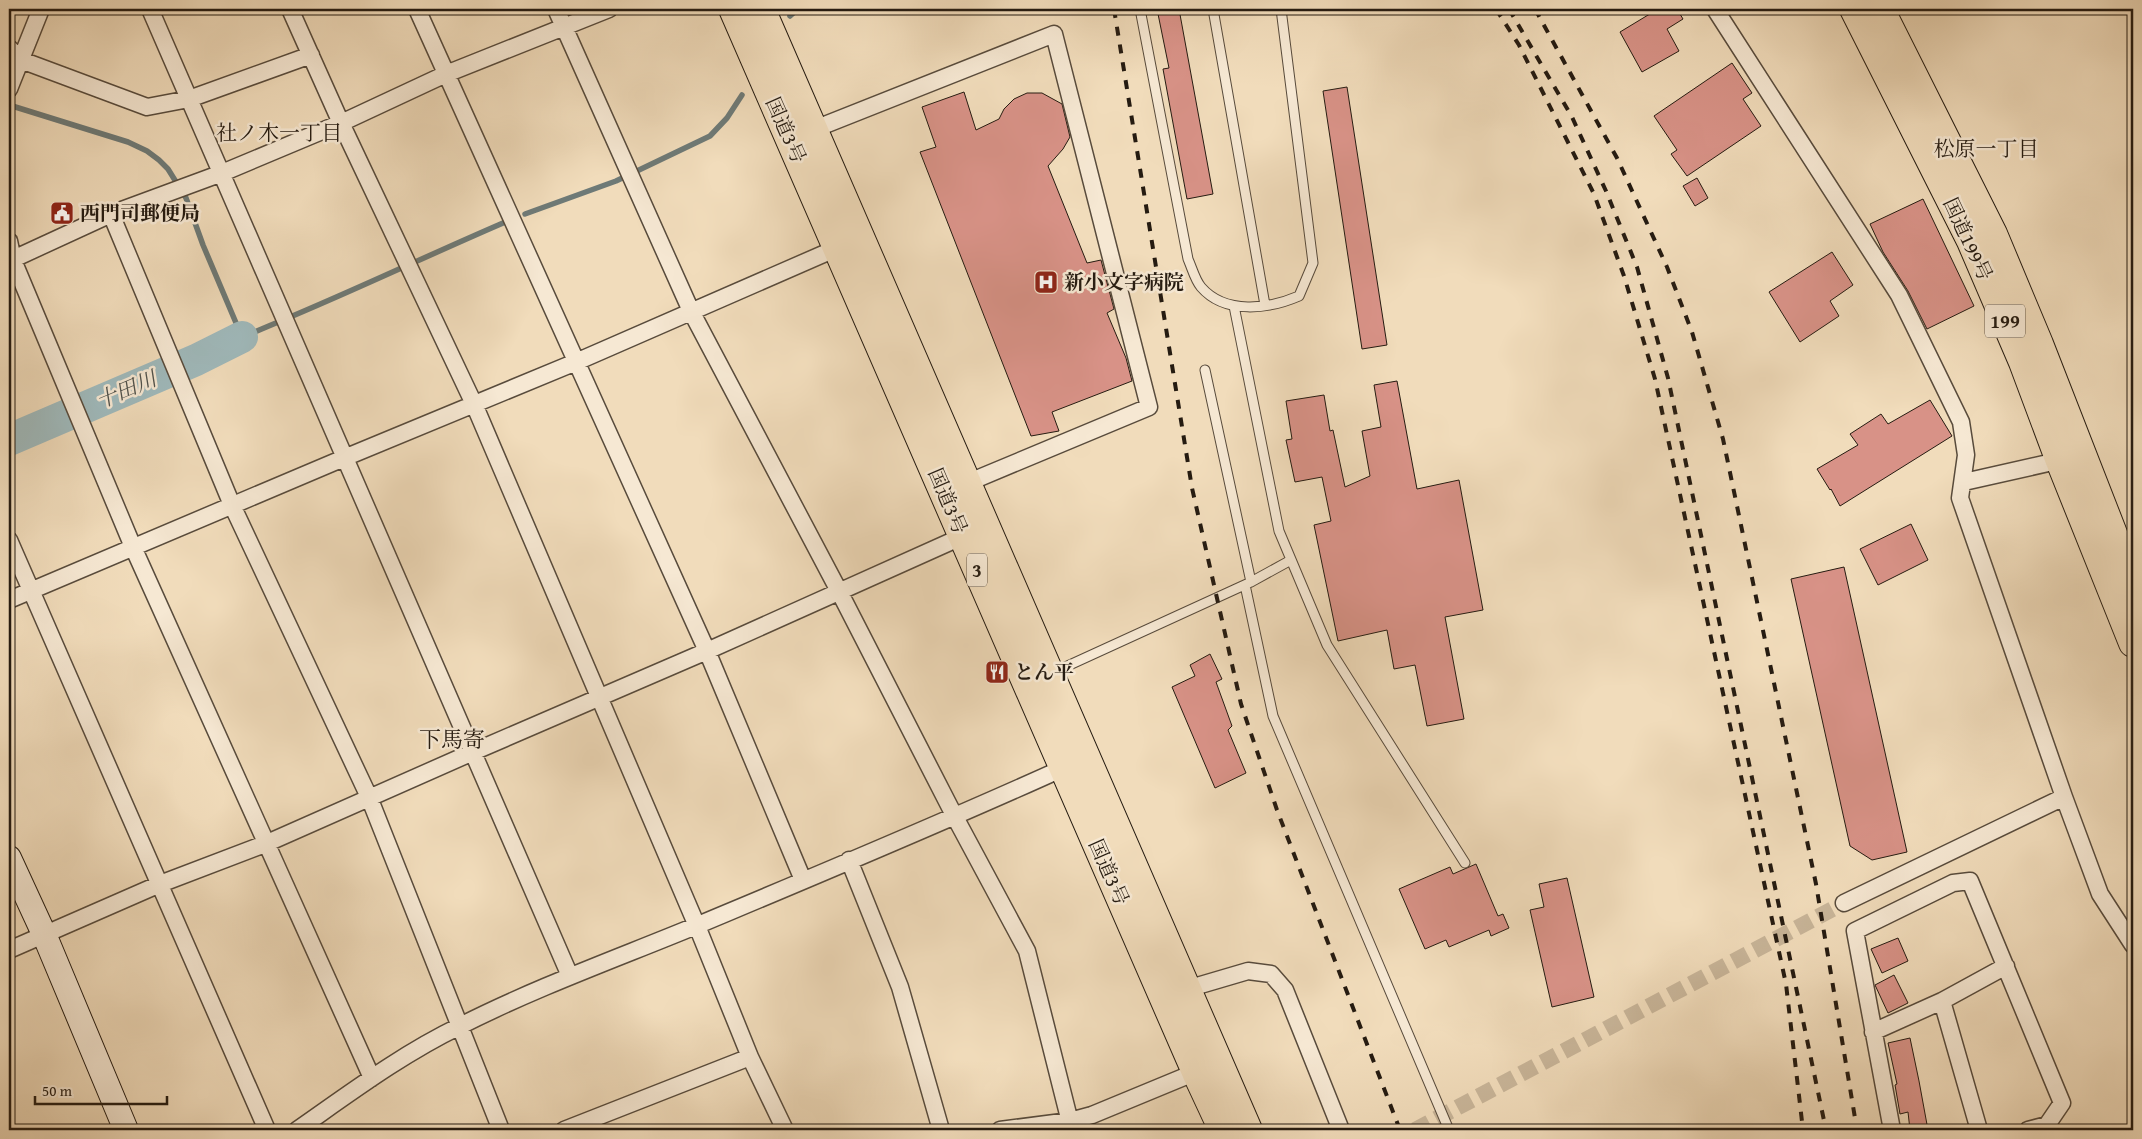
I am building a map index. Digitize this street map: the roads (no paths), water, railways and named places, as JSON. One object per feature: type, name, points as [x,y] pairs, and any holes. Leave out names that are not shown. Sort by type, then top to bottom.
[{"type":"highway","name":"国道3号","points":[[733,9],[802,134]]},
{"type":"highway","name":"国道3号","points":[[761,9],[802,134],[849,243],[1176,993],[1248,1130]]},
{"type":"highway","name":"国道199号","points":[[1854,9],[1971,241],[2023,362],[2133,585]]},
{"type":"highway","name":"国道199号","points":[[1880,9],[1993,234],[2133,643]]},
{"type":"highway","name":"国道3号","points":[[849,243],[967,483],[975,531],[1051,673],[1076,762]]},
{"type":"highway","name":"国道3号","points":[[1176,993],[1196,1072],[1223,1130]]},
{"type":"street","points":[[9,89],[41,9]]},
{"type":"street","points":[[150,9],[570,976]]},
{"type":"street","points":[[290,9],[341,123],[474,404],[697,926],[750,1057],[785,1130]]},
{"type":"street","points":[[417,9],[708,651],[802,880]]},
{"type":"street","points":[[556,9],[691,310],[840,593],[955,818],[1028,951],[1071,1125]]},
{"type":"street","points":[[11,261],[111,214],[222,174],[341,123],[446,74],[609,9]]},
{"type":"street","points":[[1715,9],[1899,295],[1961,422],[1966,455],[1964,482],[1960,498],[2064,797],[2100,894],[2133,945]]},
{"type":"street","points":[[802,134],[1054,34],[1150,407],[967,483]]},
{"type":"street","points":[[9,48],[21,60],[147,107],[190,99],[311,55]]},
{"type":"street","points":[[111,214],[232,505],[369,797],[500,1130]]},
{"type":"street","points":[[9,241],[11,261],[133,547],[265,844],[372,1078]]},
{"type":"street","points":[[9,600],[576,362],[691,310],[849,243]]},
{"type":"street","points":[[1964,482],[2071,458]]},
{"type":"street","points":[[9,950],[160,884],[265,844],[840,593],[975,531]]},
{"type":"street","points":[[9,540],[267,1130]]},
{"type":"street","points":[[297,1130],[395,1062],[459,1026],[570,976],[697,926],[849,860],[955,818],[1076,762]]},
{"type":"street","points":[[1844,903],[2064,797]]},
{"type":"street","points":[[9,858],[44,934],[126,1130]]},
{"type":"street","points":[[849,860],[900,987],[941,1130]]},
{"type":"street","points":[[1892,1130],[1855,931],[1953,883],[1970,881],[2062,1103],[2048,1127],[2028,1130]]},
{"type":"street","points":[[1873,1032],[1942,1001],[2006,966]]},
{"type":"street","points":[[1176,993],[1248,971],[1271,974],[1285,990],[1341,1130]]},
{"type":"street","points":[[1942,1001],[1979,1130]]},
{"type":"street","points":[[564,1130],[750,1057]]},
{"type":"street","points":[[1000,1130],[1071,1125],[1092,1114],[1196,1072]]},
{"type":"lane","points":[[1140,9],[1188,259],[1200,287],[1218,301],[1242,308],[1284,303],[1299,296],[1313,263],[1281,9]]},
{"type":"lane","points":[[1213,9],[1265,305]]},
{"type":"lane","points":[[1234,306],[1279,531],[1327,645],[1464,863]]},
{"type":"lane","points":[[1205,370],[1274,716],[1448,1130]]},
{"type":"lane","points":[[1051,673],[1248,584],[1291,560]]},
{"type":"waterway","points":[[790,16],[798,9]]},
{"type":"waterway","points":[[525,214],[616,181],[710,136],[727,118],[742,95]]},
{"type":"waterway","points":[[9,105],[128,142],[147,151],[159,160],[168,169],[186,198],[203,245],[242,337],[310,309],[510,220]]},
{"type":"waterway","name":"十田川","points":[[9,440],[196,360],[242,337]]},
{"type":"tunnel","points":[[1415,1130],[1844,903]]},
{"type":"railway","points":[[1114,9],[1192,488],[1241,704],[1277,810],[1400,1130]]},
{"type":"railway","points":[[1496,9],[1519,45],[1594,194],[1624,276],[1655,379],[1786,984],[1803,1130]]},
{"type":"railway","points":[[1509,9],[1572,117],[1606,191],[1637,267],[1668,378],[1826,1130]]},
{"type":"railway","points":[[1535,9],[1617,158],[1667,267],[1692,332],[1723,439],[1816,884],[1857,1130]]},
{"type":"place","name":"西門司郵便局","points":[[62,213]]},
{"type":"place","name":"新小文字病院","points":[[1046,282]]},
{"type":"place","name":"とん平","points":[[997,672]]},
{"type":"district","name":"社ノ木一丁目","points":[[279,133]]},
{"type":"district","name":"松原一丁目","points":[[1986,149]]},
{"type":"district","name":"下馬寄","points":[[452,739]]}]
